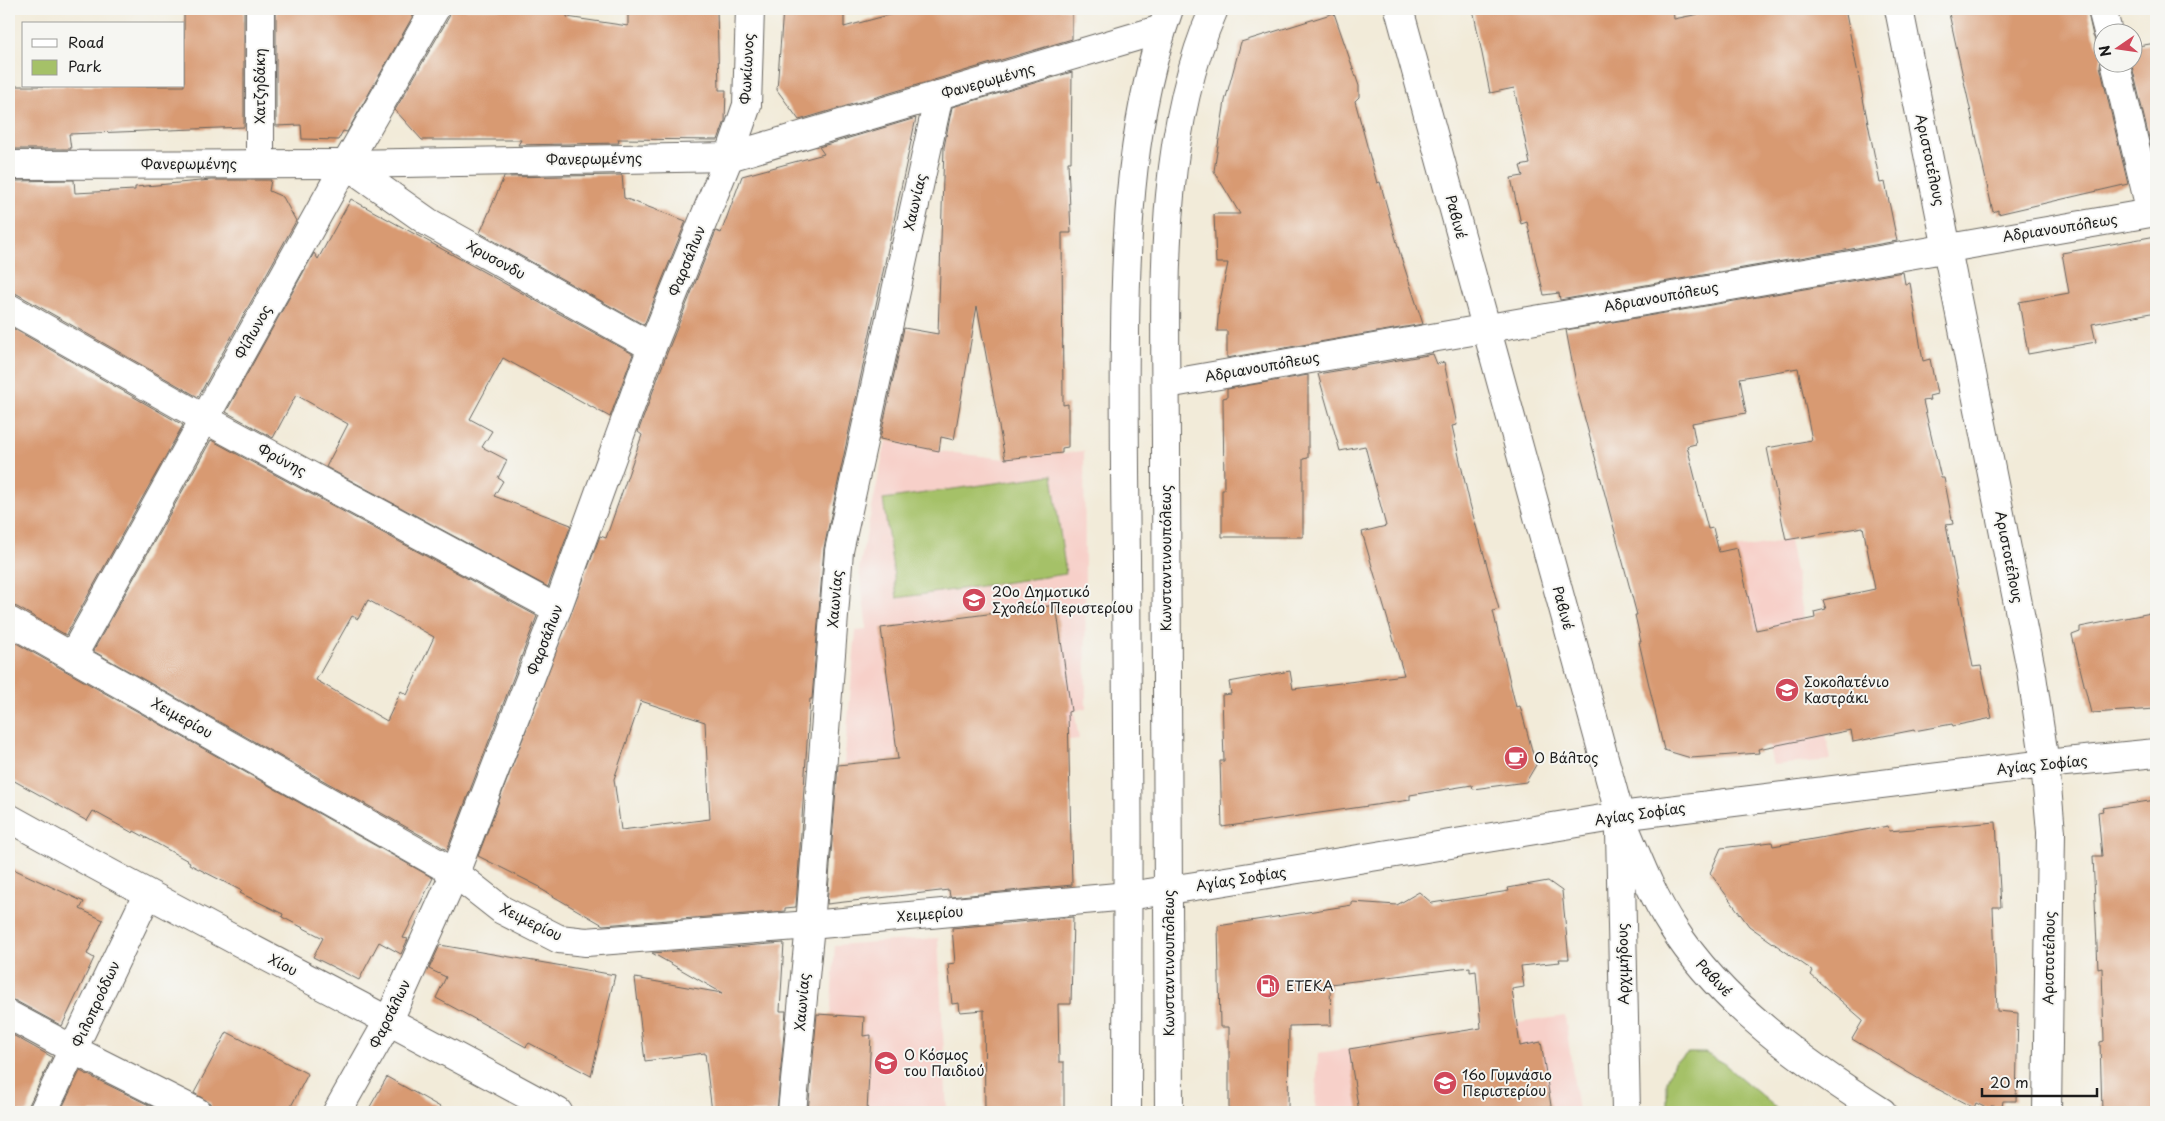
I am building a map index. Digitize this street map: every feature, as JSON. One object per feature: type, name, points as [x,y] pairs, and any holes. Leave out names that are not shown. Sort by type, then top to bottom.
[{"type":"street","name":"Χατζηδάκη","points":[[260,9],[260,163]]},
{"type":"street","name":"Φίλωνος","points":[[72,656],[206,419],[346,164],[435,9]]},
{"type":"street","name":"Φωκίωνος","points":[[729,156],[747,105],[750,9]]},
{"type":"street","name":"Κωνσταντινουπόλεως","points":[[1169,1112],[1166,262],[1169,208],[1178,137],[1192,70],[1204,30],[1214,9]]},
{"type":"street","name":"Ραβινέ","points":[[1399,9],[1620,816],[1650,888],[1672,927],[1706,972],[1762,1026],[1857,1097],[1882,1112]]},
{"type":"street","name":"Αριστοτέλους","points":[[1899,9],[2031,669],[2045,764],[2051,832],[2047,1112]]},
{"type":"street","points":[[2102,9],[2105,22]]},
{"type":"street","name":"Φανερωμένης","points":[[9,166],[260,163],[346,164],[729,156],[939,95],[1165,19]]},
{"type":"street","points":[[1128,1112],[1124,406],[1126,275],[1129,202],[1137,130],[1165,19]]},
{"type":"street","points":[[2118,72],[2154,212]]},
{"type":"street","name":"Χαωνίας","points":[[792,1112],[810,925],[839,551],[939,95]]},
{"type":"street","name":"Φαρσάλων","points":[[337,1112],[389,1020],[455,873],[557,609],[652,347],[729,156]]},
{"type":"street","name":"Χρυσονδυ","points":[[346,164],[428,222],[652,347]]},
{"type":"street","name":"Αδριανουπόλεως","points":[[1166,384],[2154,212]]},
{"type":"street","name":"Φρύνης","points":[[9,308],[206,419],[557,609]]},
{"type":"street","name":"Χειμερίου","points":[[9,621],[455,873],[502,910],[559,939],[586,942],[810,925],[1128,896]]},
{"type":"street","name":"Αγίας Σοφίας","points":[[1128,896],[1620,816],[2045,764],[2156,753]]},
{"type":"street","name":"Αρχιμήδους","points":[[1620,816],[1626,1112]]},
{"type":"street","name":"Χίου","points":[[9,818],[147,894],[389,1020],[558,1112]]},
{"type":"street","name":"Φιλοπροόδων","points":[[43,1112],[147,894]]},
{"type":"street","points":[[9,1015],[197,1112]]},
{"type":"shaded area","name":"20ο Δημοτικό Σχολείο Περιστερίου","points":[[886,441],[939,451],[1005,459],[1084,451],[1086,708],[1074,711],[1079,739],[844,764],[856,631],[867,630],[859,569]]},
{"type":"shaded area","name":"Σοκολατένιο Καστράκι","points":[[1789,540],[1831,760],[1773,765],[1723,551]]},
{"type":"shaded area","name":"Ο Κόσμος του Παιδιού","points":[[938,938],[947,1112],[824,1112],[835,945]]},
{"type":"shaded area","name":"16ο Γυμνάσιο Περιστερίου","points":[[1565,1016],[1578,1112],[1315,1112],[1318,1053]]},
{"type":"green space","points":[[1052,475],[1066,574],[897,598],[883,499]]},
{"type":"green space","points":[[1688,1053],[1705,1053],[1722,1062],[1781,1112],[1667,1112],[1667,1081],[1674,1062]]},
{"type":"building","points":[[184,9],[244,9],[244,127],[69,134],[71,149],[13,149],[11,86],[22,86],[22,88],[185,88]]},
{"type":"building","points":[[276,9],[417,9],[347,132],[343,131],[338,140],[302,139],[301,125],[276,126]]},
{"type":"building","points":[[451,9],[567,9],[567,17],[628,26],[628,9],[717,9],[719,90],[726,90],[725,121],[718,140],[618,139],[619,143],[518,145],[521,140],[422,140],[395,110],[449,17]]},
{"type":"building","points":[[783,9],[844,9],[844,27],[911,9],[1072,9],[1072,39],[799,120],[777,90]]},
{"type":"building","points":[[1473,9],[1673,9],[1674,19],[1724,9],[1845,9],[1880,183],[1885,182],[1897,241],[1560,300],[1559,293],[1544,295],[1527,222],[1521,224],[1511,178],[1523,176],[1520,166],[1530,164],[1514,88],[1490,93]]},
{"type":"building","points":[[1948,9],[2087,9],[2092,32],[2092,72],[2101,72],[2128,184],[1998,214],[1998,210],[1993,212]]},
{"type":"building","points":[[1334,13],[1359,86],[1359,97],[1355,101],[1377,183],[1380,182],[1401,257],[1423,324],[1227,358],[1227,331],[1217,331],[1219,306],[1228,263],[1216,263],[1214,214],[1240,214],[1214,171],[1225,101],[1241,42]]},
{"type":"building","points":[[2156,43],[2156,168],[2133,72],[2142,72],[2142,45]]},
{"type":"building","points":[[1072,72],[1071,162],[1068,162],[1071,233],[1062,233],[1063,405],[1068,404],[1068,447],[1062,448],[1062,453],[1005,459],[977,306],[954,440],[941,437],[939,451],[880,439],[904,328],[938,334],[944,147],[952,107]]},
{"type":"building","points":[[916,118],[824,548],[812,699],[810,699],[796,907],[785,908],[785,911],[603,925],[540,887],[478,856],[600,536],[606,538],[642,435],[638,432],[667,353],[716,231],[721,233],[742,176],[824,154],[819,147]],"holes":[[[641,701],[705,722],[710,819],[621,830],[614,779]]]},
{"type":"building","points":[[622,175],[624,198],[686,221],[644,325],[480,233],[504,177]]},
{"type":"building","points":[[74,180],[75,193],[135,190],[135,187],[211,180],[271,180],[269,191],[283,197],[296,221],[198,397],[17,294],[9,292],[9,187],[15,187],[14,181]]},
{"type":"building","points":[[351,199],[633,354],[610,417],[503,358],[470,419],[492,431],[482,447],[507,460],[498,478],[503,481],[494,496],[571,525],[548,587],[326,467],[348,424],[296,395],[273,438],[226,412],[314,253],[318,259]]},
{"type":"building","points":[[2156,236],[2156,312],[2092,324],[2096,342],[2028,354],[2019,302],[2069,293],[2062,253]]},
{"type":"building","points":[[1903,272],[1905,284],[1910,283],[1923,361],[1930,359],[1937,394],[1929,396],[1930,400],[1923,401],[1941,478],[1944,478],[1953,524],[1946,525],[1973,667],[1981,666],[1992,718],[1853,742],[1851,730],[1758,749],[1759,753],[1691,758],[1664,750],[1639,642],[1641,642],[1635,615],[1637,615],[1578,393],[1566,330]],"holes":[[[1798,368],[1812,440],[1767,448],[1786,540],[1863,527],[1875,589],[1823,600],[1826,609],[1814,612],[1815,618],[1756,630],[1737,548],[1719,552],[1713,528],[1708,529],[1687,446],[1696,444],[1692,423],[1746,413],[1740,378]]]},
{"type":"building","points":[[9,326],[183,425],[66,635],[17,607],[9,605]]},
{"type":"building","points":[[1433,354],[1437,364],[1444,362],[1457,425],[1452,426],[1470,504],[1499,609],[1493,611],[1516,707],[1520,706],[1536,765],[1526,782],[1473,789],[1472,785],[1410,795],[1410,800],[1222,827],[1220,761],[1224,761],[1222,695],[1231,694],[1229,682],[1290,671],[1293,689],[1404,675],[1362,532],[1386,526],[1365,446],[1340,451],[1318,374]]},
{"type":"building","points":[[1308,375],[1308,458],[1303,459],[1303,537],[1222,537],[1222,490],[1224,490],[1223,398],[1227,397],[1227,389]]},
{"type":"building","points":[[211,440],[537,616],[447,850],[93,651]],"holes":[[[368,600],[434,637],[407,695],[401,691],[387,721],[316,680],[352,616],[358,619]]]},
{"type":"building","points":[[1056,605],[1071,711],[1068,712],[1072,885],[950,897],[949,890],[827,904],[838,765],[898,759],[881,628]]},
{"type":"building","points":[[2156,612],[2156,709],[2091,713],[2072,635],[2080,632],[2080,627]]},
{"type":"building","points":[[9,639],[433,878],[403,938],[408,939],[401,954],[379,942],[359,980],[313,957],[323,938],[282,917],[283,914],[240,893],[242,891],[189,864],[190,862],[134,831],[133,833],[93,811],[87,821],[9,778]]},
{"type":"building","points":[[2156,800],[2156,1112],[2102,1112],[2100,1042],[2104,1041],[2102,968],[2098,969],[2093,856],[2102,856],[2098,812],[2103,811],[2102,808]]},
{"type":"building","points":[[1996,822],[2001,907],[1993,907],[1997,1011],[2018,1013],[2016,1101],[2003,1101],[2002,1107],[1991,1106],[1988,1109],[1976,1103],[1974,1108],[1924,1082],[1852,1039],[1863,1020],[1811,975],[1813,971],[1749,926],[1710,873],[1721,848],[1772,842],[1773,846],[1888,826],[1889,831]]},
{"type":"building","points":[[9,867],[84,902],[80,909],[103,920],[87,954],[94,958],[62,1026],[9,999]]},
{"type":"building","points":[[1548,881],[1562,891],[1569,959],[1559,959],[1560,962],[1521,966],[1524,987],[1512,989],[1520,1046],[1541,1042],[1552,1112],[1359,1112],[1349,1049],[1481,1028],[1476,971],[1470,972],[1470,967],[1330,984],[1331,1025],[1289,1026],[1288,1112],[1229,1112],[1229,1027],[1220,1027],[1218,926],[1352,905],[1352,902],[1397,905],[1419,892],[1432,903],[1509,891],[1508,888]]},
{"type":"building","points":[[1073,917],[1071,1004],[1058,1004],[1059,1062],[1064,1062],[1064,1112],[985,1112],[984,1010],[960,1012],[959,1003],[952,1004],[948,964],[955,963],[952,928]]},
{"type":"building","points":[[784,943],[780,1011],[786,1011],[777,1112],[712,1112],[705,1053],[645,1061],[635,978],[722,993],[652,953]]},
{"type":"building","points":[[440,945],[615,975],[591,1076],[529,1043],[526,1047],[436,998],[446,977],[429,969]]},
{"type":"building","points":[[817,1014],[864,1017],[863,1036],[871,1035],[867,1112],[808,1112]]},
{"type":"building","points":[[227,1032],[308,1074],[288,1112],[212,1112],[210,1103],[194,1093]]},
{"type":"building","points":[[9,1033],[52,1057],[29,1105],[28,1112],[9,1112]]},
{"type":"building","points":[[80,1071],[163,1112],[60,1112]]},
{"type":"building","points":[[387,1077],[449,1112],[367,1112]]},
{"type":"place","name":"20ο Δημοτικό Σχολείο Περιστερίου","points":[[974,600]]},
{"type":"place","name":"Σοκολατένιο Καστράκι","points":[[1787,690]]},
{"type":"place","name":"Ο Βάλτος","points":[[1516,758]]},
{"type":"place","name":"ΕΤΕΚΑ","points":[[1268,986]]},
{"type":"place","name":"Ο Κόσμος του Παιδιού","points":[[886,1063]]},
{"type":"place","name":"16ο Γυμνάσιο Περιστερίου","points":[[1445,1083]]}]
